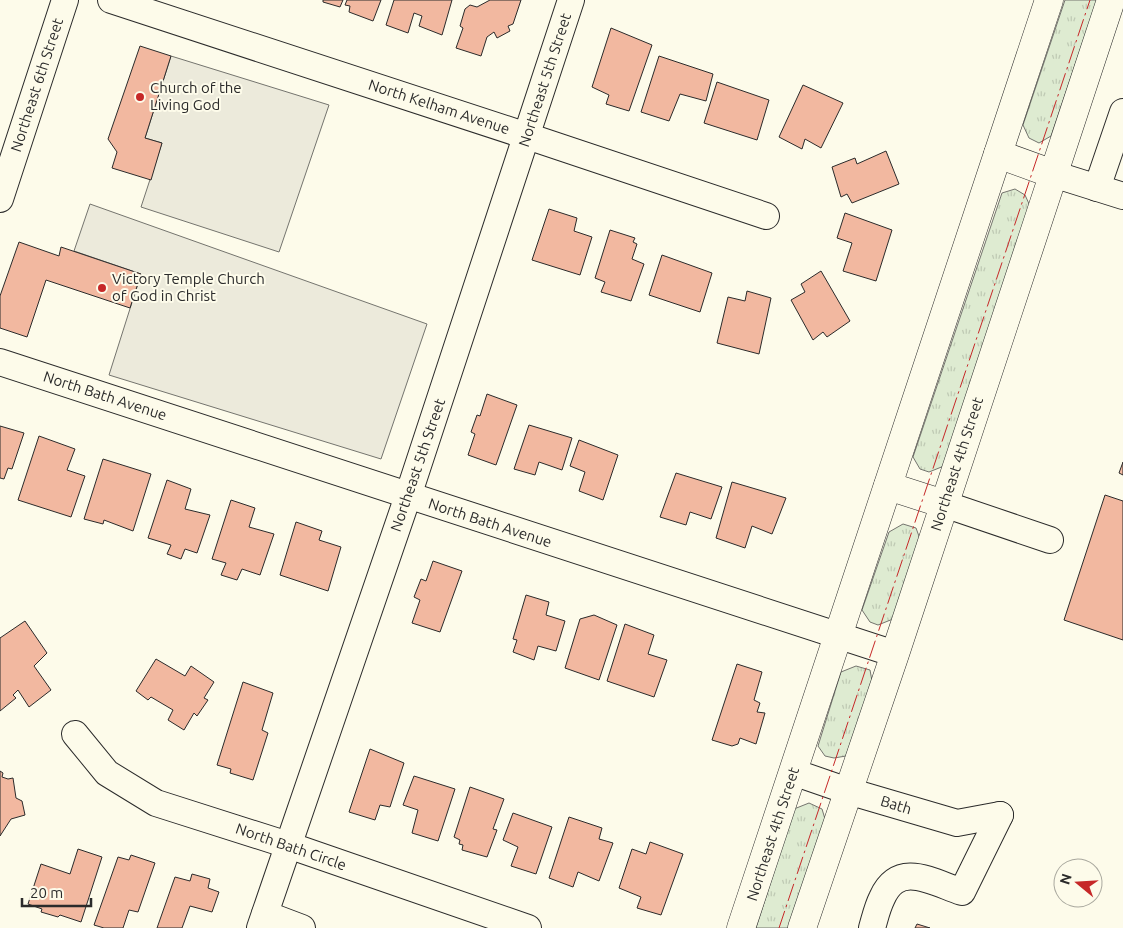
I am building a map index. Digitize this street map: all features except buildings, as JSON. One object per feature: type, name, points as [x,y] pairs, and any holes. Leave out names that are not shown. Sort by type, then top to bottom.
[{"type":"main road","name":"Northeast 4th Street","points":[[741,928],[1049,0]]},
{"type":"main road","name":"Northeast 4th Street","points":[[802,928],[895,654],[1111,0]]},
{"type":"main road","points":[[998,154],[1053,174]]},
{"type":"main road","points":[[888,486],[944,504]]},
{"type":"street","name":"Northeast 6th Street","points":[[0,198],[65,0]]},
{"type":"street","name":"North Kelham Avenue","points":[[111,0],[766,216]]},
{"type":"street","name":"Northeast 5th Street","points":[[262,921],[408,496],[571,0]]},
{"type":"street","points":[[1097,188],[1123,112]]},
{"type":"street","points":[[1053,174],[1123,196]]},
{"type":"street","name":"North Bath Avenue","points":[[0,362],[895,654]]},
{"type":"street","points":[[944,504],[1050,540]]},
{"type":"street","name":"North Bath Circle","points":[[75,734],[107,773],[156,803],[288,845],[527,928]]},
{"type":"street","name":"Bath","points":[[794,772],[848,791],[957,824],[1000,814],[962,892],[912,876],[903,876],[891,883],[882,898],[872,928]]},
{"type":"street","points":[[262,921],[302,928]]},
{"type":"green space","points":[[1065,0],[1097,0],[1051,136],[1039,143],[1029,138],[1023,125]]},
{"type":"green space","points":[[1015,189],[1025,195],[1030,206],[944,466],[929,472],[920,469],[913,457],[1002,193]]},
{"type":"green space","points":[[903,524],[916,528],[920,539],[893,619],[878,625],[870,622],[862,610],[889,532]]},
{"type":"green space","points":[[856,666],[870,670],[872,681],[846,756],[834,758],[825,756],[818,746],[841,672]]},
{"type":"green space","points":[[809,803],[822,809],[825,819],[790,928],[756,928],[794,809]]},
{"type":"shaded area","points":[[171,56],[329,105],[279,252],[141,207],[162,143],[145,138]]},
{"type":"shaded area","points":[[90,204],[427,324],[381,459],[109,375],[141,274],[74,251]]},
{"type":"power","points":[[779,928],[1090,0]]},
{"type":"place","name":"Church of the Living God","points":[[140,97]]},
{"type":"place","name":"Victory Temple Church of God in Christ","points":[[102,288]]}]
